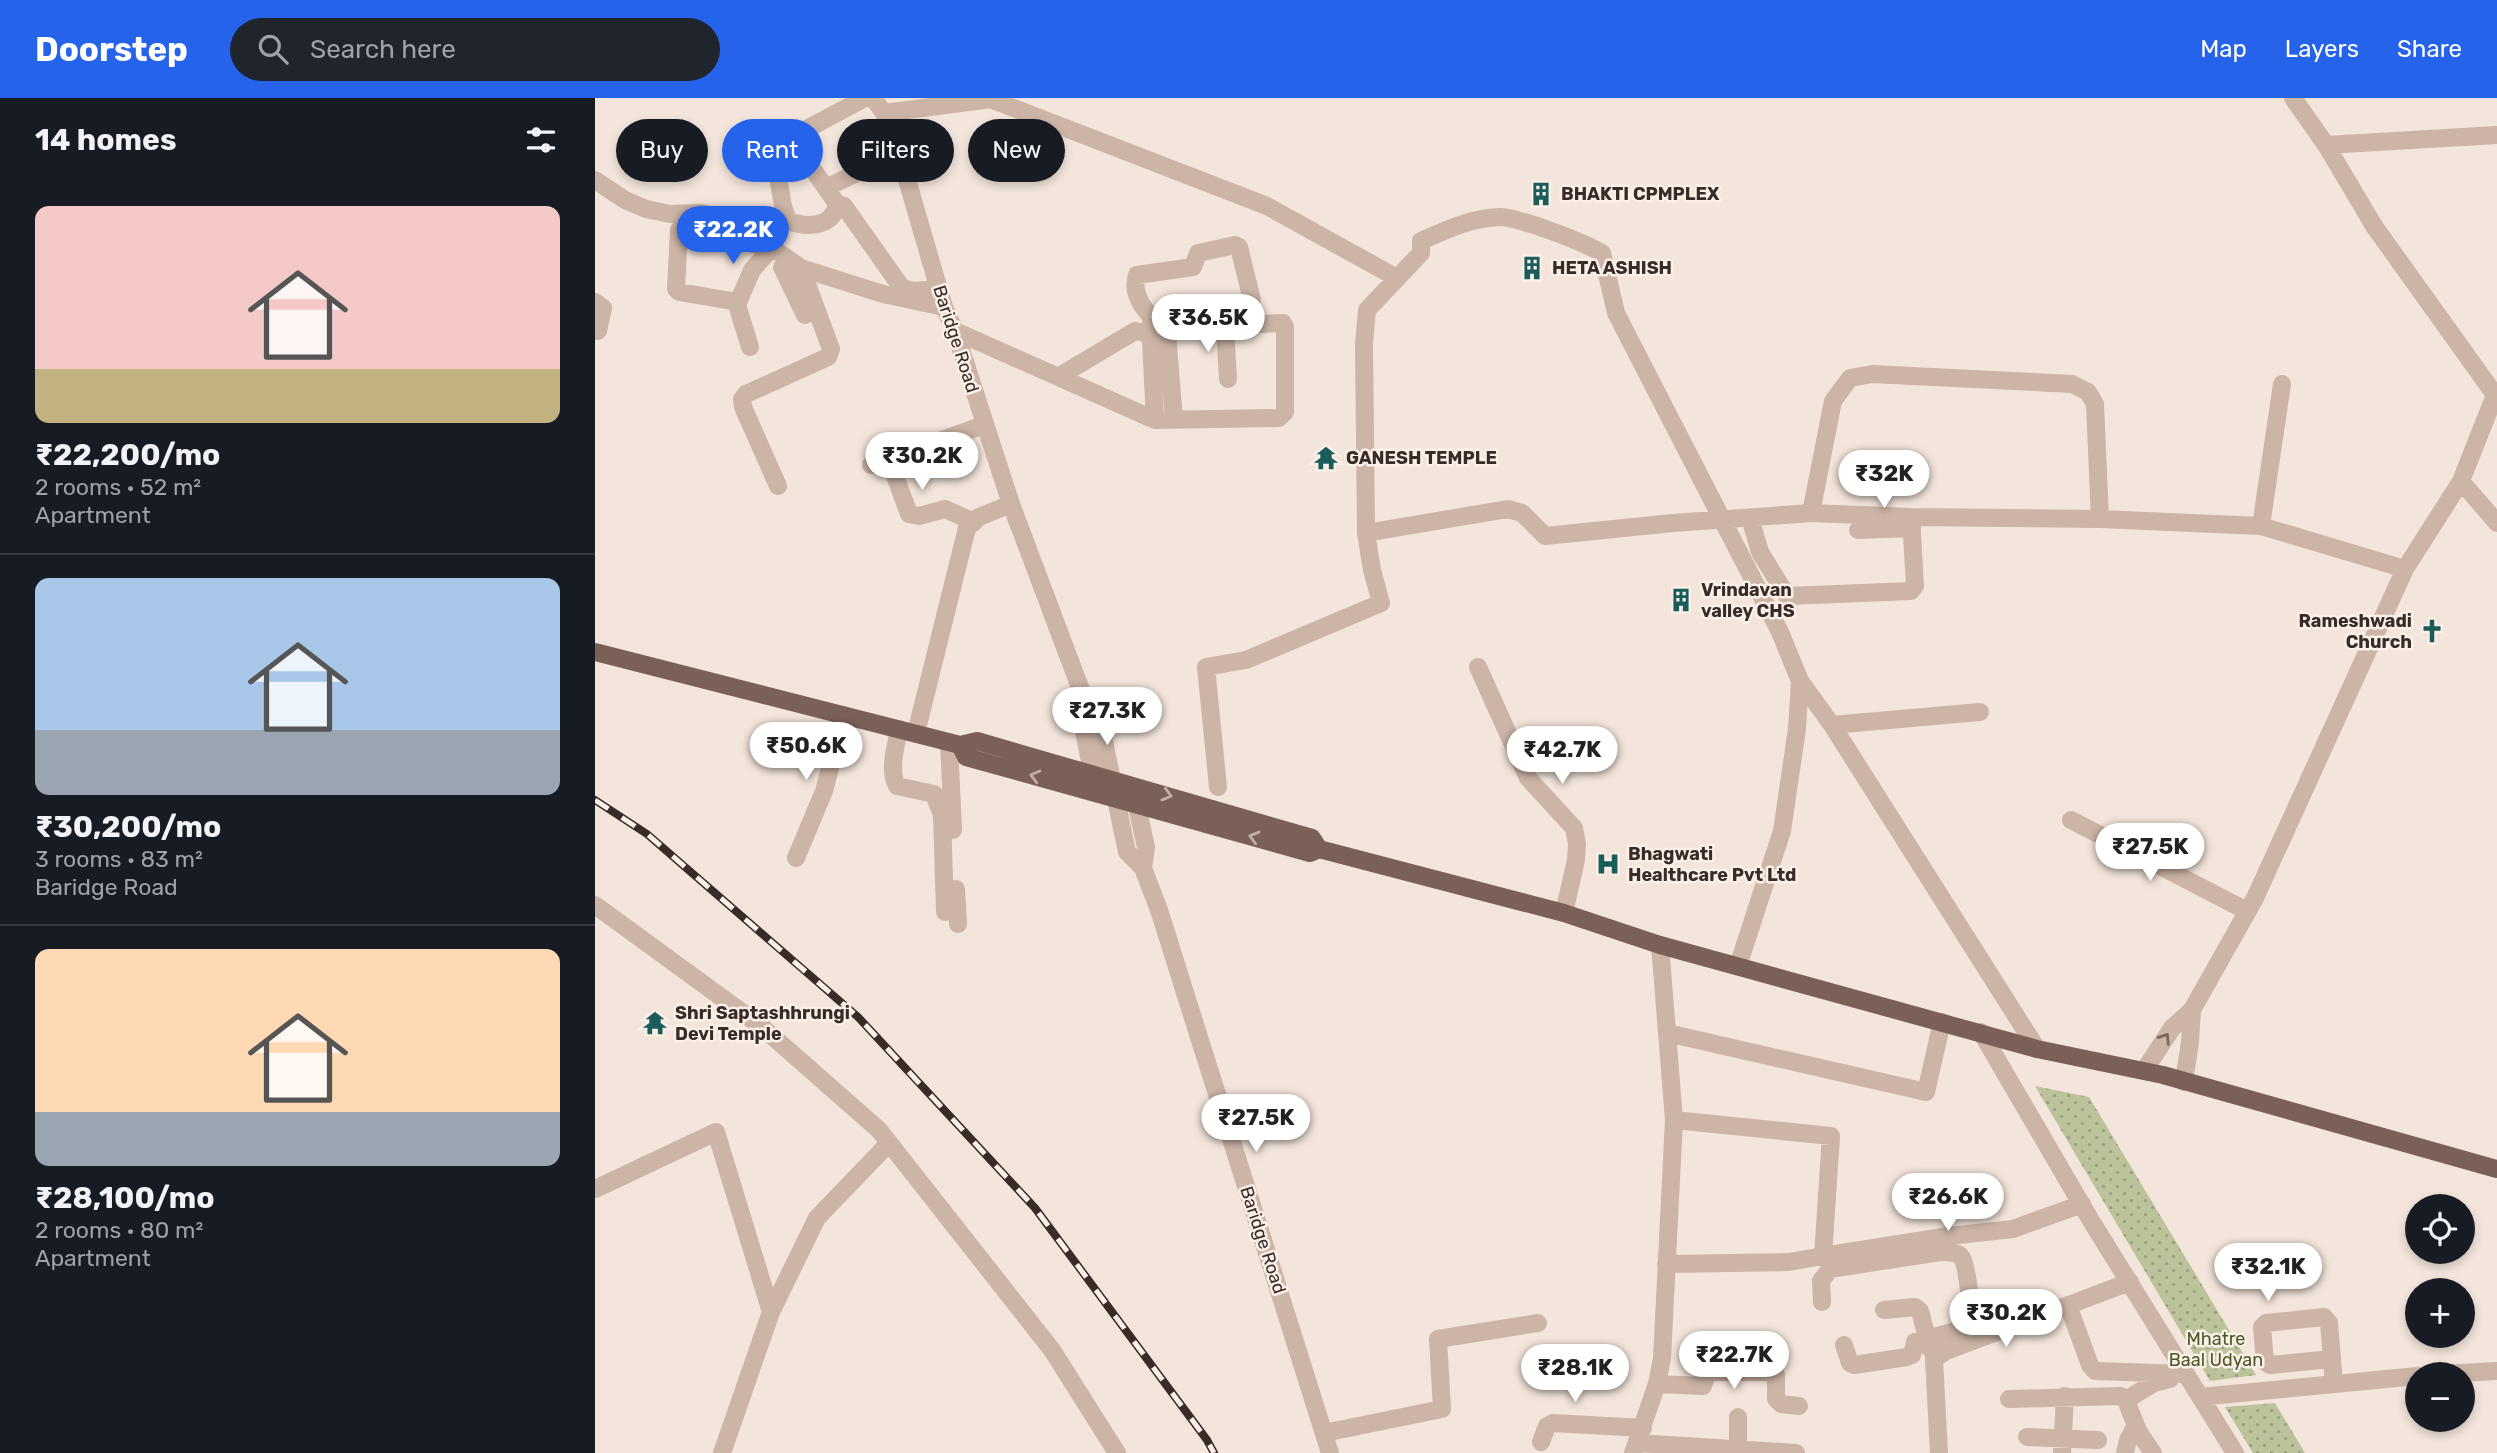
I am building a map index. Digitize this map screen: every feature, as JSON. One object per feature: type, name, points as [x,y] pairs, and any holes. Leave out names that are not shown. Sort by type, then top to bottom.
[{"type":"main road","points":[[595,652],[955,744],[977,741],[1313,838],[1319,849]]},
{"type":"main road","points":[[955,744],[967,757],[1310,853],[1319,849],[1564,913],[1660,944],[2037,1049],[2144,1071],[2497,1169]]},
{"type":"street","points":[[865,98],[801,132],[799,145],[837,204],[844,206],[902,288],[942,298]]},
{"type":"street","name":"Baridge Road","points":[[873,98],[886,119]]},
{"type":"street","points":[[2144,1071],[2172,1028],[2192,1010],[2247,911],[2405,569],[2461,481],[2496,394],[2374,226],[2326,145],[2293,98]]},
{"type":"street","points":[[884,113],[996,99],[1267,206],[1397,278]]},
{"type":"street","points":[[2326,145],[2497,135]]},
{"type":"street","points":[[595,180],[625,200],[646,209],[670,214],[758,245],[782,267],[805,315]]},
{"type":"street","points":[[779,182],[788,221],[811,226],[823,223],[836,211],[837,204]]},
{"type":"street","points":[[826,188],[838,182]]},
{"type":"street","name":"Baridge Road","points":[[908,182],[984,425],[1084,698]]},
{"type":"street","points":[[750,347],[737,305],[732,301],[679,292],[675,289],[679,230],[687,221],[715,216],[758,238],[801,268],[831,349],[828,357],[746,394],[743,399],[743,407],[778,486]]},
{"type":"street","points":[[1218,787],[1206,667],[1245,660],[1381,603],[1366,533],[1364,344],[1367,310],[1421,253],[1421,241],[1460,224],[1501,217],[1586,244],[1602,253],[1616,313],[1765,602],[1800,681],[1832,725],[2037,1049]]},
{"type":"street","points":[[1058,377],[1135,331],[1150,327],[1248,304],[1252,300],[1240,247],[1235,245],[1198,253],[1193,267],[1137,275],[1135,280],[1138,297],[1150,327],[1155,420]]},
{"type":"street","points":[[737,305],[752,270],[768,252]]},
{"type":"street","points":[[782,267],[801,268],[883,294],[942,298]]},
{"type":"street","points":[[595,302],[603,308],[598,331]]},
{"type":"street","points":[[955,331],[1155,420],[1279,418],[1285,412],[1283,323],[1171,328],[1167,334],[1174,419]]},
{"type":"street","points":[[1225,326],[1228,379]]},
{"type":"street","points":[[1811,513],[1833,401],[1850,378],[1872,374],[2071,384],[2088,392],[2095,404],[2100,519]]},
{"type":"street","points":[[2261,526],[2282,384]]},
{"type":"street","points":[[871,465],[984,425]]},
{"type":"street","points":[[959,443],[896,463],[894,472],[909,514],[919,516],[945,509],[974,522]]},
{"type":"street","points":[[2461,481],[2497,523]]},
{"type":"street","points":[[955,744],[951,918],[942,814],[934,794],[897,786],[892,769],[967,527],[979,517],[1011,504]]},
{"type":"street","points":[[1366,533],[1508,509],[1522,513],[1545,536],[1811,513],[1912,523]]},
{"type":"street","points":[[1750,518],[1760,552],[1787,596]]},
{"type":"street","points":[[1858,530],[1912,523],[2100,519],[2261,526],[2405,569]]},
{"type":"street","points":[[1765,602],[1787,596],[1911,591],[1915,586],[1912,523]]},
{"type":"street","points":[[1478,667],[1528,778],[1574,828],[1576,860],[1564,913]]},
{"type":"street","points":[[1738,966],[1782,831],[1797,729],[1800,681]]},
{"type":"street","points":[[1096,792],[1080,711],[1084,698],[1097,708],[1127,852],[1143,868]]},
{"type":"street","points":[[1832,725],[1980,712]]},
{"type":"street","points":[[796,858],[824,791],[844,715]]},
{"type":"street","points":[[881,781],[903,730]]},
{"type":"street","points":[[1132,785],[1146,847],[1143,868]]},
{"type":"street","points":[[2071,820],[2247,911]]},
{"type":"street","name":"Baridge Road","points":[[1143,868],[1159,910],[1330,1453]]},
{"type":"street","points":[[595,905],[762,1027],[879,1130],[1052,1350],[1117,1453]]},
{"type":"street","points":[[1638,1441],[1657,1384],[1662,1358],[1674,1120],[1660,944]]},
{"type":"street","points":[[2183,1082],[2192,1010]]},
{"type":"street","points":[[1667,1034],[1926,1091],[1942,1022]]},
{"type":"street","points":[[1981,1032],[2082,1204],[2235,1453]]},
{"type":"street","points":[[1674,1120],[1831,1136],[1823,1256]]},
{"type":"street","points":[[595,1189],[716,1132],[771,1312]]},
{"type":"street","points":[[722,1453],[771,1312],[817,1219],[888,1143]]},
{"type":"street","points":[[1666,1264],[1789,1262],[1949,1236],[2013,1229],[2082,1204]]},
{"type":"street","points":[[1822,1302],[1821,1281],[1830,1269],[1940,1252],[1957,1253],[1963,1259],[1971,1327],[1915,1342],[1912,1355],[1907,1357],[1854,1366],[1850,1363],[1844,1345]]},
{"type":"street","points":[[1934,1359],[1946,1351],[2130,1282]]},
{"type":"street","points":[[2068,1305],[2090,1365],[2095,1371],[2188,1377]]},
{"type":"street","points":[[1884,1311],[1915,1307],[1920,1311],[1934,1359],[1939,1453]]},
{"type":"street","points":[[1324,1433],[1442,1409],[1438,1339],[1538,1323]]},
{"type":"street","points":[[2332,1359],[2334,1384]]},
{"type":"street","points":[[1657,1384],[1703,1385],[1707,1374],[1713,1371],[1772,1372],[1776,1375],[1776,1399],[1781,1404],[1798,1406]]},
{"type":"street","points":[[2475,1372],[2497,1371]]},
{"type":"street","points":[[2126,1400],[2154,1383],[2188,1377]]},
{"type":"street","points":[[2200,1397],[2405,1377]]},
{"type":"street","points":[[2063,1446],[2065,1396]]},
{"type":"street","points":[[2010,1399],[2121,1396],[2126,1400],[2136,1425],[2153,1453]]},
{"type":"street","points":[[1738,1417],[1738,1449]]},
{"type":"street","points":[[1541,1442],[1547,1426],[1553,1423],[1638,1441],[1796,1453]]},
{"type":"street","points":[[2125,1453],[2136,1425]]},
{"type":"street","points":[[2027,1437],[2063,1446],[2098,1440]]},
{"type":"green space","name":"Mhatre Baal Udyan","points":[[2035,1086],[2089,1097],[2256,1375],[2210,1381]]},
{"type":"green space","points":[[2275,1403],[2305,1453],[2253,1453],[2225,1407]]},
{"type":"railway","points":[[595,800],[647,834],[858,1017],[1035,1208],[1214,1453]]},
{"type":"place","name":"BHAKTI CPMPLEX","points":[[1541,194]]},
{"type":"place","name":"HETA ASHISH","points":[[1532,268]]},
{"type":"place","name":"GANESH TEMPLE","points":[[1326,458]]},
{"type":"place","name":"Vrindavan valley CHS","points":[[1681,600]]},
{"type":"place","name":"Rameshwadi Church","points":[[2432,631]]},
{"type":"place","name":"Bhagwati Healthcare Pvt Ltd","points":[[1608,864]]},
{"type":"place","name":"Shri Saptashhrungi Devi Temple","points":[[655,1023]]}]
